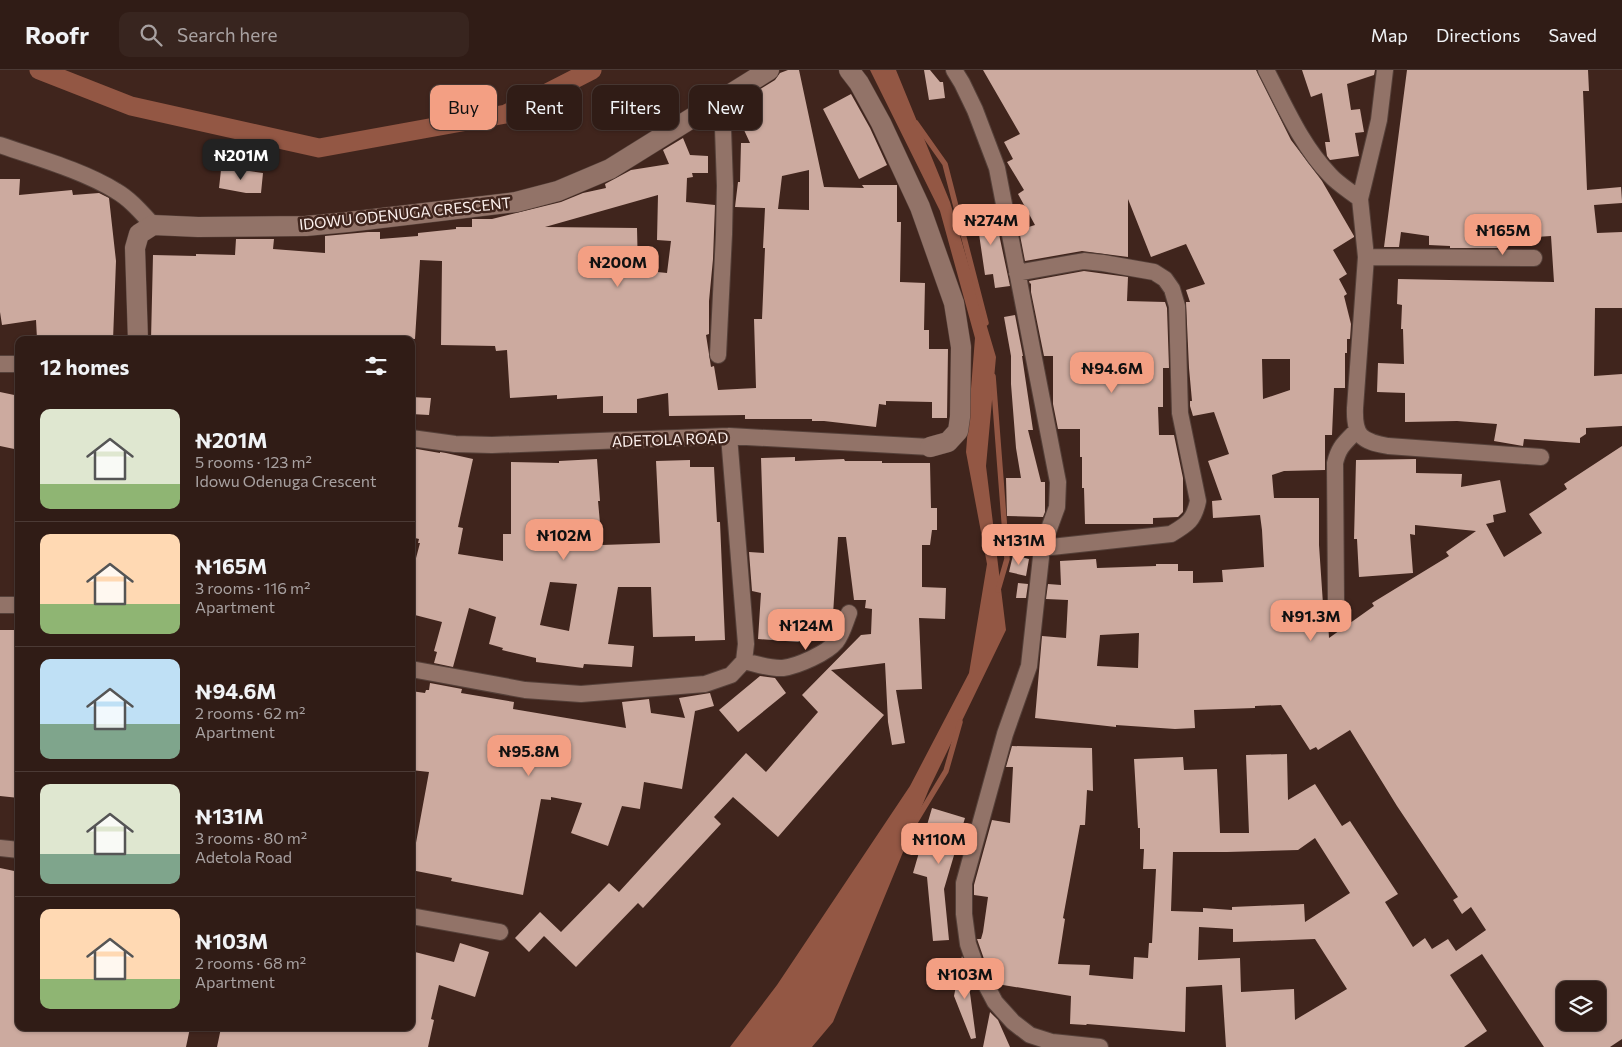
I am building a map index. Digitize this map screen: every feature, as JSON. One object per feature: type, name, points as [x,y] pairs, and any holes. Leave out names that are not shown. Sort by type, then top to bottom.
[{"type":"street","name":"IDOWU ODENUGA CRESCENT","points":[[746,85],[769,70]]},
{"type":"street","points":[[850,70],[881,123],[914,192],[954,303],[961,347],[958,431],[948,442],[930,447]]},
{"type":"street","points":[[954,70],[974,110],[997,168],[1058,482],[1057,507],[1042,548],[1029,666],[1005,734],[964,883],[964,914],[968,944],[975,964],[996,1002],[1013,1022],[1030,1035],[1052,1042],[1100,1047]]},
{"type":"street","points":[[1266,70],[1292,122],[1310,150],[1330,175],[1360,199]]},
{"type":"street","points":[[1385,70],[1378,120],[1360,199],[1366,257],[1354,422],[1356,431],[1370,442],[1388,446],[1541,457]]},
{"type":"street","name":"IDOWU ODENUGA CRESCENT","points":[[153,225],[198,227],[306,226],[516,202],[558,190],[610,169],[689,120]]},
{"type":"street","points":[[718,355],[725,195],[723,130]]},
{"type":"street","points":[[0,144],[59,165],[116,191],[136,206],[153,225],[139,234],[135,248],[138,336]]},
{"type":"street","points":[[1366,257],[1534,258]]},
{"type":"street","points":[[1017,273],[1084,261],[1154,272],[1172,289],[1177,306],[1180,412],[1198,501],[1196,515],[1187,525],[1172,534],[1042,548]]},
{"type":"street","points":[[0,364],[15,364]]},
{"type":"street","points":[[1336,602],[1336,463],[1338,451],[1342,444],[1356,431]]},
{"type":"street","points":[[415,669],[525,690],[581,694],[705,684],[730,675],[744,661],[746,644],[730,436]]},
{"type":"street","name":"ADETOLA ROAD","points":[[415,439],[455,444],[492,445],[730,436],[930,447]]},
{"type":"street","points":[[0,605],[15,606]]},
{"type":"street","points":[[744,661],[783,668],[799,664],[826,650],[835,642],[842,632],[848,613]]},
{"type":"street","points":[[0,848],[15,850]]},
{"type":"street","points":[[415,917],[500,932]]},
{"type":"shaded area","points":[[870,70],[896,70],[950,202],[996,357],[986,466],[1006,630],[929,789],[833,1022],[812,1047],[730,1047],[777,985],[910,786],[969,673],[987,564],[966,452],[975,338],[940,211]]},
{"type":"building","points":[[788,70],[799,70],[824,187],[864,188],[862,185],[897,185],[897,222],[901,222],[900,282],[925,283],[924,330],[929,330],[929,349],[948,349],[947,418],[932,418],[932,402],[886,401],[886,405],[879,404],[876,427],[812,421],[812,419],[745,419],[745,415],[669,416],[668,393],[637,399],[637,413],[603,413],[603,396],[557,399],[557,395],[510,398],[507,350],[496,351],[495,346],[441,345],[442,261],[420,260],[415,339],[415,336],[151,336],[153,255],[235,255],[236,239],[274,239],[273,249],[325,253],[325,236],[380,232],[380,239],[418,236],[418,233],[456,229],[456,227],[472,227],[472,219],[492,219],[561,202],[583,193],[606,188],[605,184],[631,170],[669,164],[663,150],[683,138],[690,155],[708,156],[708,173],[692,173],[693,177],[687,178],[686,202],[715,205],[709,301],[709,334],[706,335],[711,367],[714,366],[718,390],[756,388],[754,319],[762,319],[765,208],[735,207],[738,182],[740,182],[741,143],[750,143],[744,130],[762,130],[762,88],[775,80],[780,73]],"holes":[[[809,170],[809,210],[778,209],[782,176]],[[658,195],[657,240],[671,241],[667,273],[638,270],[637,228],[545,227]]]},
{"type":"building","points":[[924,70],[930,70],[940,82],[943,82],[945,98],[929,100]]},
{"type":"building","points":[[983,70],[1256,70],[1291,140],[1322,181],[1354,236],[1333,250],[1347,274],[1339,279],[1347,294],[1344,296],[1351,324],[1350,339],[1347,339],[1347,353],[1345,353],[1345,388],[1334,388],[1332,435],[1325,435],[1325,470],[1284,471],[1272,475],[1274,498],[1319,498],[1319,545],[1323,604],[1327,606],[1329,638],[1374,606],[1372,603],[1449,556],[1446,552],[1476,531],[1415,525],[1415,535],[1410,534],[1413,573],[1359,577],[1357,539],[1354,539],[1356,460],[1416,459],[1416,473],[1462,474],[1461,487],[1500,480],[1506,512],[1493,515],[1494,522],[1486,524],[1504,557],[1542,533],[1529,514],[1567,489],[1564,484],[1622,446],[1622,1039],[1610,1047],[1544,1047],[1482,954],[1450,975],[1487,1031],[1464,1047],[1226,1047],[1222,985],[1186,987],[1185,1032],[1070,1024],[1071,996],[997,984],[1000,962],[984,959],[977,939],[981,939],[983,932],[988,897],[974,895],[974,885],[992,820],[1010,823],[1013,767],[1006,767],[1012,746],[1092,748],[1093,791],[1087,790],[1085,825],[1080,825],[1063,918],[1065,919],[1058,964],[1090,965],[1089,975],[1133,979],[1134,957],[1148,958],[1149,943],[1152,943],[1156,869],[1143,869],[1144,849],[1140,849],[1134,759],[1183,757],[1184,770],[1217,769],[1220,833],[1249,833],[1246,755],[1287,754],[1288,800],[1315,784],[1342,826],[1350,821],[1398,894],[1385,902],[1413,947],[1425,938],[1432,949],[1448,939],[1456,951],[1486,930],[1471,907],[1462,914],[1453,900],[1458,897],[1397,806],[1350,730],[1318,750],[1316,747],[1310,750],[1281,705],[1255,706],[1255,708],[1194,710],[1195,728],[1175,729],[1116,725],[1116,727],[1035,718],[1042,636],[1066,638],[1068,600],[1046,599],[1048,584],[1061,585],[1060,561],[1096,559],[1097,568],[1178,564],[1178,571],[1193,571],[1193,583],[1223,582],[1222,570],[1264,567],[1260,515],[1213,518],[1212,501],[1222,500],[1208,461],[1229,454],[1214,412],[1193,416],[1190,406],[1190,401],[1192,401],[1186,302],[1190,302],[1186,290],[1205,284],[1186,244],[1151,257],[1128,199],[1128,257],[1082,251],[1025,261],[1019,230],[1035,225],[1018,194],[1024,190],[1007,162],[1013,159],[1004,142],[1020,134]],"holes":[[[1262,359],[1290,359],[1290,390],[1263,399]],[[1139,633],[1138,668],[1097,666],[1100,635]],[[1315,838],[1350,893],[1305,922],[1304,904],[1232,907],[1232,910],[1203,908],[1203,912],[1171,911],[1173,852],[1298,850]],[[1199,927],[1233,929],[1233,942],[1315,939],[1347,989],[1295,1020],[1294,989],[1241,992],[1240,958],[1198,960]]]},
{"type":"building","points":[[1302,70],[1375,70],[1374,75],[1347,84],[1351,110],[1360,109],[1364,132],[1355,133],[1359,156],[1330,160],[1327,156],[1325,142],[1330,142],[1322,93],[1311,97]]},
{"type":"building","points":[[1407,70],[1588,70],[1589,91],[1583,91],[1587,190],[1621,187],[1622,201],[1622,203],[1594,205],[1597,233],[1622,232],[1622,308],[1595,308],[1594,376],[1622,374],[1622,426],[1586,428],[1586,434],[1580,438],[1580,443],[1524,439],[1523,446],[1494,441],[1497,424],[1457,421],[1405,422],[1405,393],[1377,392],[1378,363],[1404,364],[1403,329],[1401,329],[1402,305],[1397,304],[1398,279],[1554,282],[1551,236],[1507,239],[1507,248],[1450,248],[1450,246],[1429,245],[1429,236],[1401,232],[1399,247],[1384,247]]},
{"type":"building","points":[[851,94],[870,128],[887,165],[859,179],[823,109]]},
{"type":"building","points":[[230,168],[263,173],[261,193],[246,193],[219,188],[221,170],[230,171]]},
{"type":"building","points":[[0,179],[20,179],[19,195],[72,190],[73,195],[99,193],[109,198],[116,261],[113,336],[37,336],[36,320],[2,325],[0,312]]},
{"type":"building","points":[[993,206],[1010,286],[995,288],[993,274],[985,275],[979,234],[977,235],[972,210]]},
{"type":"building","points":[[1084,271],[1128,277],[1127,301],[1165,302],[1167,308],[1169,368],[1163,368],[1163,407],[1158,407],[1159,435],[1174,435],[1183,478],[1183,512],[1178,517],[1153,518],[1153,524],[1085,524],[1080,429],[1058,429],[1053,404],[1053,356],[1044,356],[1031,292],[1031,283],[1029,281]]},
{"type":"building","points":[[1015,315],[1023,356],[1033,430],[1028,430],[1041,482],[1045,482],[1045,512],[1043,517],[1007,516],[1006,478],[1021,478],[1016,448],[1011,384],[1011,356],[1004,317]]},
{"type":"building","points":[[0,392],[15,395],[15,449],[0,446]]},
{"type":"building","points":[[415,397],[431,398],[429,415],[415,414]]},
{"type":"building","points":[[415,449],[473,459],[458,527],[463,528],[458,554],[503,561],[503,534],[511,534],[511,462],[559,463],[559,461],[597,459],[602,545],[660,543],[656,461],[690,460],[690,467],[714,467],[717,522],[720,522],[725,640],[695,641],[695,636],[653,637],[651,587],[618,587],[608,644],[634,646],[632,667],[584,664],[583,668],[536,662],[536,658],[502,650],[503,648],[489,644],[496,617],[469,608],[453,667],[434,663],[437,652],[434,651],[442,622],[415,615],[415,562],[420,543],[418,543],[419,539],[415,538]],"holes":[[[550,582],[577,584],[569,631],[540,625]]]},
{"type":"building","points":[[795,457],[795,461],[844,459],[845,461],[882,461],[882,463],[930,463],[931,508],[937,508],[937,530],[932,530],[930,545],[922,545],[922,587],[946,588],[945,619],[919,618],[922,689],[896,690],[905,743],[892,745],[888,722],[885,663],[831,670],[884,715],[778,837],[733,797],[714,817],[721,824],[643,908],[638,903],[576,967],[544,936],[529,952],[515,938],[540,912],[561,932],[609,883],[619,892],[746,753],[766,772],[818,712],[802,695],[861,635],[871,634],[872,609],[865,608],[866,600],[854,600],[846,537],[838,537],[832,630],[828,636],[796,634],[799,642],[758,639],[761,593],[752,591],[749,552],[764,553],[761,458]]},
{"type":"building","points":[[1013,555],[1029,559],[1026,576],[1009,572]]},
{"type":"building","points":[[1018,583],[1028,584],[1026,598],[1016,598]]},
{"type":"building","points":[[0,630],[15,630],[15,798],[0,796]]},
{"type":"building","points":[[760,676],[775,678],[786,693],[738,732],[719,710]]},
{"type":"building","points":[[430,683],[462,689],[461,693],[514,702],[513,709],[626,728],[622,702],[649,699],[651,713],[685,718],[679,698],[710,693],[714,706],[695,711],[682,789],[644,782],[640,809],[622,806],[608,846],[571,833],[582,803],[551,797],[551,800],[541,799],[523,895],[451,881],[452,878],[415,871],[415,848],[429,772],[415,770],[415,692],[425,693],[426,690],[429,690]]},
{"type":"building","points":[[932,808],[965,818],[944,889],[949,940],[933,941],[927,877],[913,873]]},
{"type":"building","points":[[0,868],[15,871],[15,1031],[189,1031],[186,1047],[0,1047]]},
{"type":"building","points":[[460,943],[489,952],[475,997],[439,985],[431,1019],[434,1020],[428,1047],[217,1047],[220,1031],[415,1031],[415,952],[454,962]]},
{"type":"building","points":[[962,956],[967,971],[976,1038],[971,1039],[954,996]]},
{"type":"building","points":[[990,1012],[998,1020],[1010,1047],[983,1047]]},
{"type":"waterway","points":[[39,70],[131,106],[319,148],[506,114],[592,70]]},
{"type":"waterway","points":[[916,123],[945,164],[986,323]]},
{"type":"waterway","points":[[993,376],[1007,559],[998,590]]},
{"type":"waterway","points":[[914,824],[946,771],[960,722]]}]
